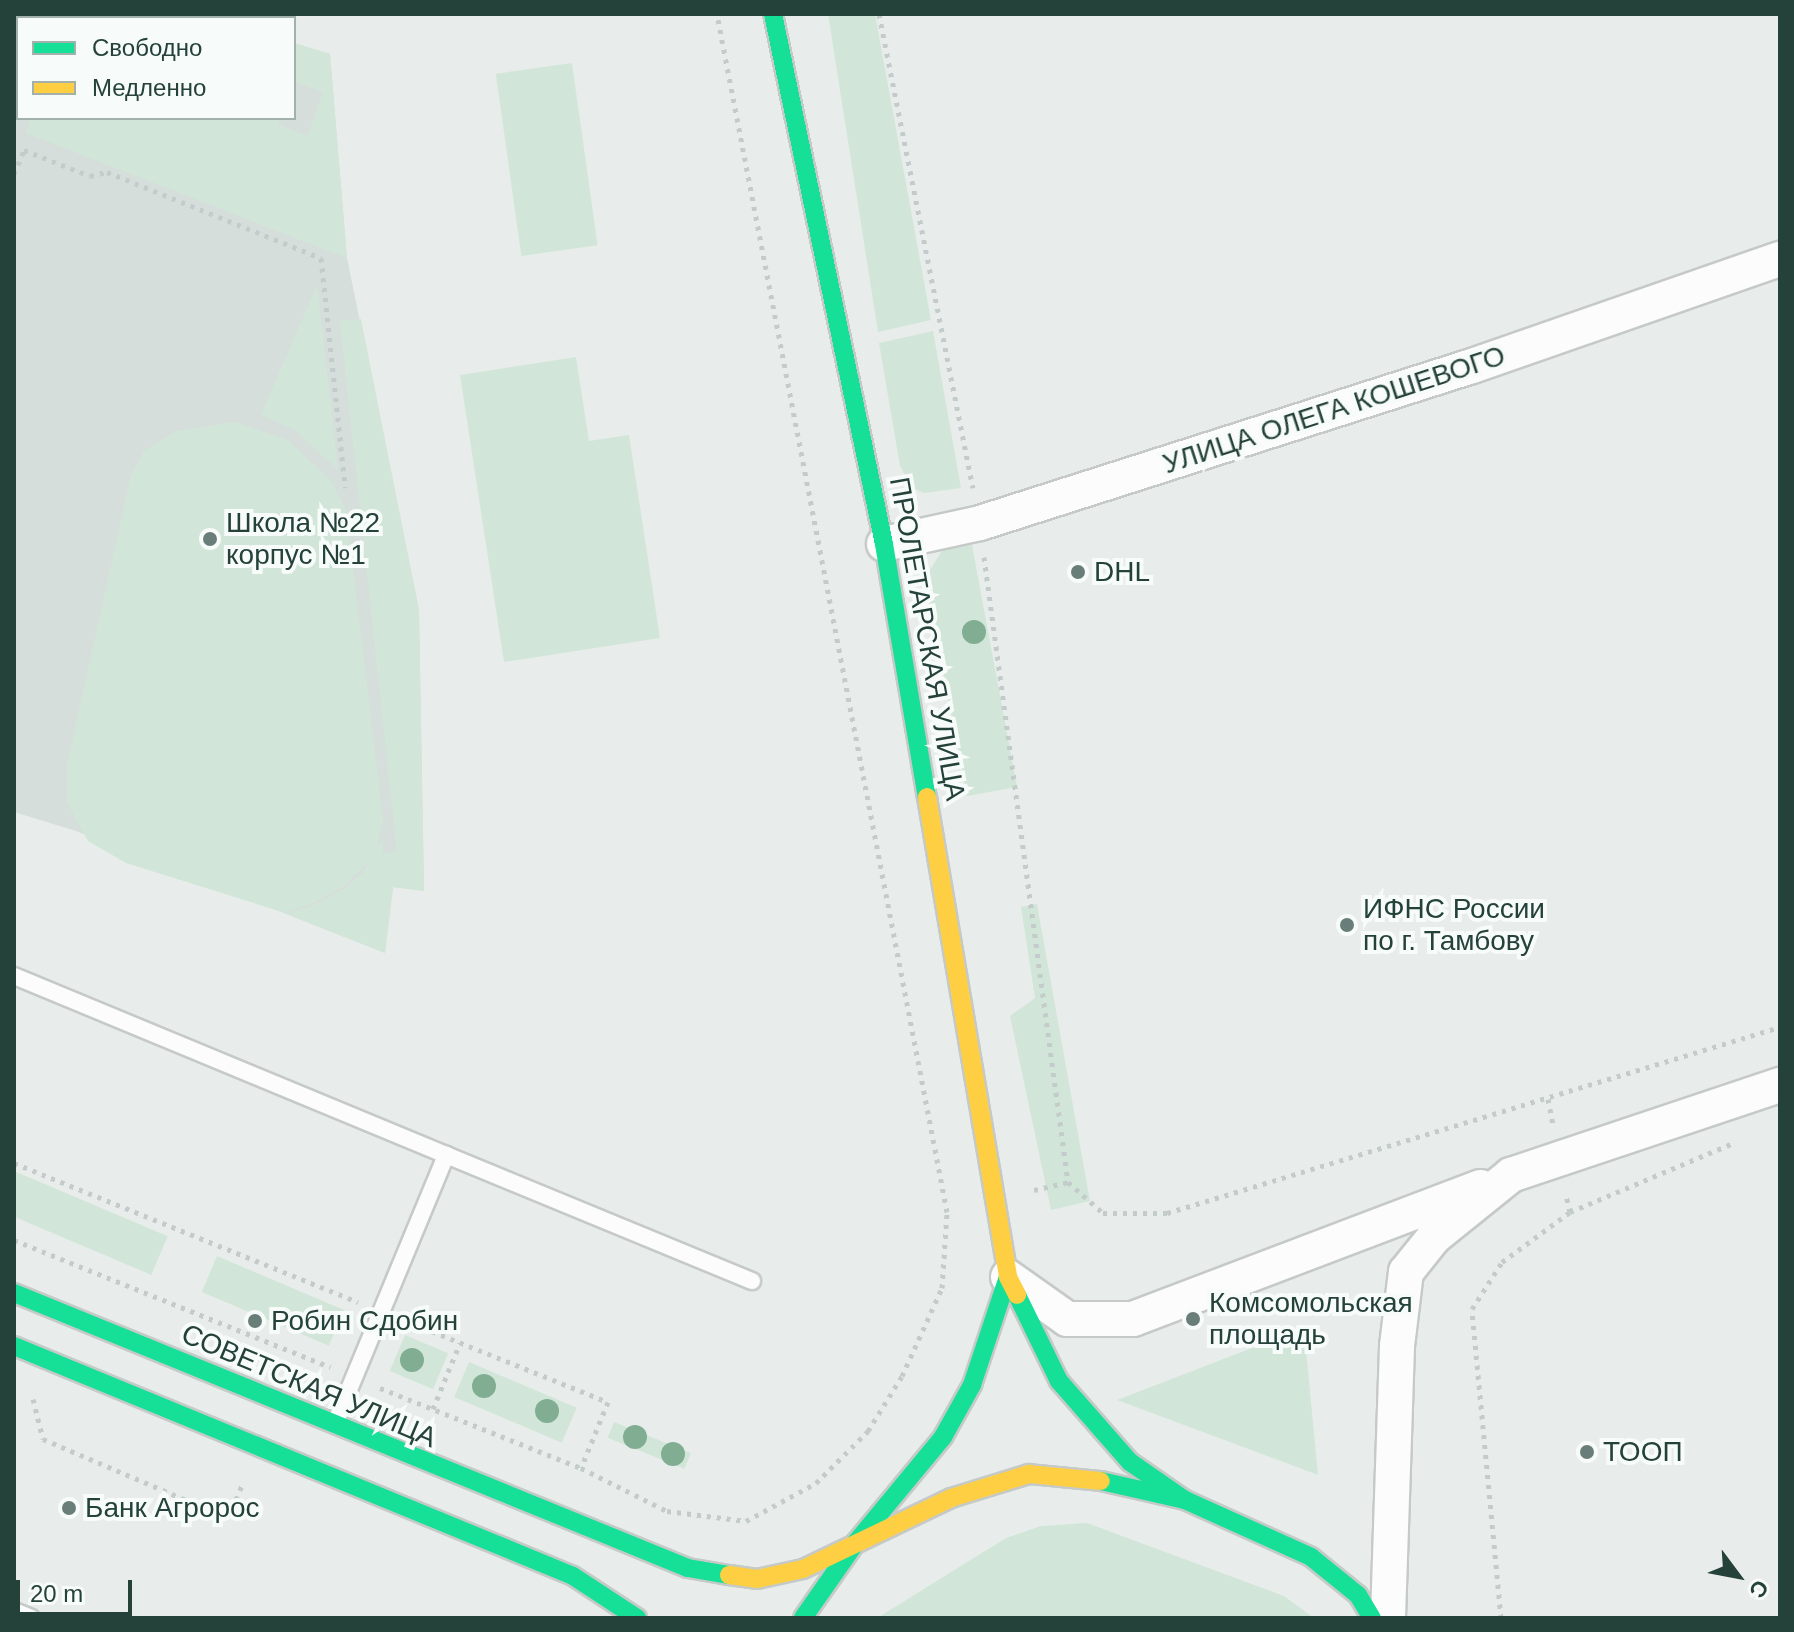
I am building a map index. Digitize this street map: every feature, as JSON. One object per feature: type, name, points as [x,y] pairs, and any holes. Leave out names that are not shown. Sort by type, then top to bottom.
[{"type":"main road","name":"ПРОЛЕТАРСКАЯ УЛИЦА","points":[[773,14],[884,544],[1008,1277]]},
{"type":"main road","points":[[1008,1277],[1059,1381],[1130,1462],[1185,1500],[1311,1557],[1358,1595],[1372,1618]]},
{"type":"main road","points":[[803,1618],[857,1541],[943,1437],[972,1385],[1008,1277]]},
{"type":"main road","name":"СОВЕТСКАЯ УЛИЦА","points":[[14,1293],[583,1529],[688,1568],[757,1579],[803,1569],[951,1498],[1029,1474],[1104,1481],[1185,1500]]},
{"type":"main road","points":[[14,1346],[573,1576],[637,1618]]},
{"type":"street","name":"УЛИЦА ОЛЕГА КОШЕВОГО","points":[[884,544],[980,523],[1472,366],[1780,259]]},
{"type":"street","points":[[1008,1277],[1067,1319],[1133,1319],[1511,1175],[1780,1085]]},
{"type":"street","points":[[1388,1618],[1397,1346],[1406,1272],[1434,1237],[1511,1175]]},
{"type":"lane","points":[[14,976],[752,1281]]},
{"type":"lane","points":[[334,1427],[446,1155]]},
{"type":"lane","points":[[14,1611],[31,1618]]},
{"type":"path","points":[[14,1240],[581,1468],[667,1511],[746,1521],[816,1483],[868,1431],[902,1376],[942,1288],[947,1212],[717,14]]},
{"type":"path","points":[[879,14],[980,523],[1068,1182],[1103,1213],[1167,1213],[1780,1027]]},
{"type":"path","points":[[14,174],[24,150],[90,176],[107,172],[321,258],[345,488]]},
{"type":"path","points":[[1548,1099],[1570,1212]]},
{"type":"path","points":[[1501,1618],[1472,1309],[1502,1262],[1570,1212],[1738,1141]]},
{"type":"path","points":[[14,1163],[374,1308]]},
{"type":"path","points":[[388,1314],[608,1402],[581,1468]]},
{"type":"path","points":[[433,1409],[460,1343]]},
{"type":"path","points":[[31,1392],[43,1439],[57,1445],[228,1518],[243,1483],[258,1489]]},
{"type":"shaded area","name":"Школа №22 корпус №1","points":[[14,14],[112,16],[16,16],[16,120],[296,120],[296,44],[330,54],[347,258],[419,610],[424,891],[393,887],[385,953],[76,831],[14,812]]},
{"type":"green space","points":[[14,14],[204,16],[16,16],[14,69]]},
{"type":"green space","points":[[828,14],[875,14],[931,320],[878,332]]},
{"type":"green space","points":[[296,44],[330,54],[347,258],[26,133],[30,120],[280,120],[278,125],[308,136],[323,92],[296,82]]},
{"type":"green space","points":[[572,63],[598,245],[521,256],[496,74]]},
{"type":"green space","points":[[317,286],[338,470],[295,430],[261,415]]},
{"type":"green space","points":[[361,319],[419,610],[424,891],[393,887],[385,953],[284,913],[310,907],[345,888],[362,874],[369,861],[344,886],[310,905],[282,912],[126,863],[88,841],[67,802],[67,765],[131,476],[145,450],[177,431],[235,422],[288,440],[332,482],[346,510],[383,820],[377,847],[383,839],[383,853],[397,852],[340,321]]},
{"type":"green space","points":[[933,331],[961,488],[924,493],[912,488],[900,466],[879,343]]},
{"type":"green space","points":[[576,357],[589,441],[629,435],[660,638],[504,662],[460,375]]},
{"type":"green space","points":[[972,545],[1017,787],[967,796],[925,578],[943,549]]},
{"type":"green space","points":[[1037,904],[1090,1201],[1051,1210],[1010,1016],[1035,998],[1021,907]]},
{"type":"green space","points":[[14,1171],[168,1236],[151,1275],[14,1217]]},
{"type":"green space","points":[[217,1256],[344,1310],[329,1346],[202,1292]]},
{"type":"green space","points":[[1304,1328],[1318,1475],[1117,1400]]},
{"type":"green space","points":[[405,1335],[448,1353],[433,1389],[390,1371]]},
{"type":"green space","points":[[469,1362],[577,1408],[562,1443],[454,1397]]},
{"type":"green space","points":[[614,1422],[691,1453],[685,1469],[608,1438]]},
{"type":"green space","points":[[1087,1523],[1284,1596],[1314,1618],[877,1618],[1006,1538],[1041,1526]]},
{"type":"traffic: fast","points":[[773,14],[884,544],[927,797]]},
{"type":"traffic: fast","points":[[803,1618],[857,1541],[943,1437],[972,1385],[1008,1277]]},
{"type":"traffic: fast","points":[[14,1293],[688,1568],[729,1575]]},
{"type":"traffic: fast","points":[[1017,1295],[1059,1381],[1130,1462],[1185,1500]]},
{"type":"traffic: fast","points":[[14,1346],[573,1576],[637,1618]]},
{"type":"traffic: fast","points":[[1101,1481],[1185,1500],[1311,1557],[1358,1595],[1372,1618]]},
{"type":"traffic: slow","points":[[927,797],[1008,1277],[1017,1295]]},
{"type":"traffic: slow","points":[[729,1575],[757,1579],[803,1569],[951,1498],[1029,1474],[1101,1481]]},
{"type":"place","name":"Школа №22 корпус №1","points":[[210,539]]},
{"type":"place","name":"DHL","points":[[1078,572]]},
{"type":"place","name":"ИФНС России по г. Тамбову","points":[[1347,925]]},
{"type":"place","name":"Комсомольская площадь","points":[[1193,1319]]},
{"type":"place","name":"Робин Сдобин","points":[[255,1321]]},
{"type":"place","name":"ТООП","points":[[1587,1452]]},
{"type":"place","name":"Банк Агророс","points":[[69,1508]]}]
